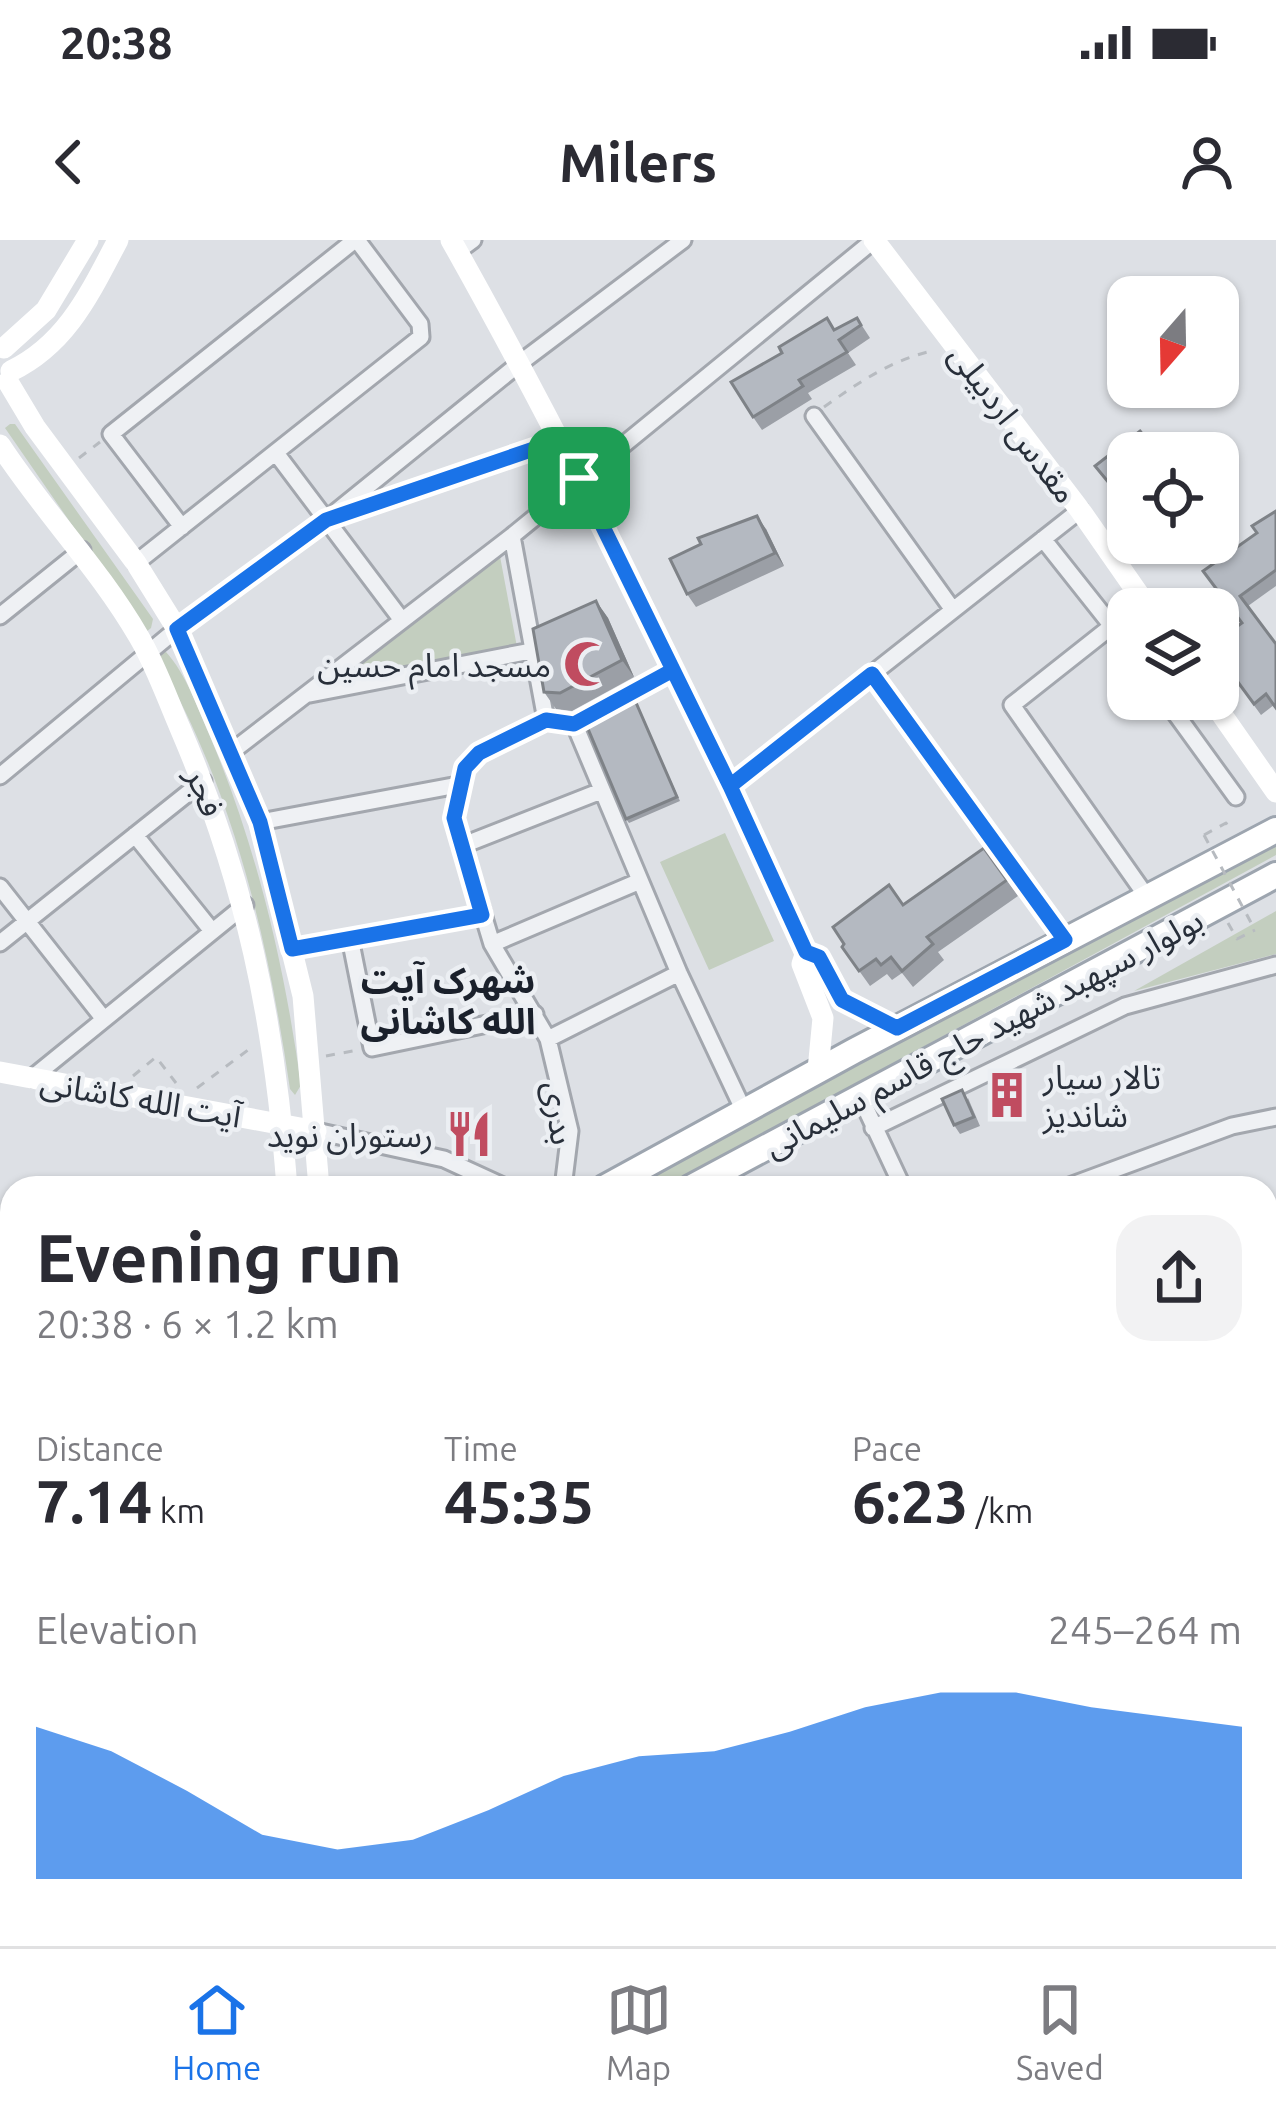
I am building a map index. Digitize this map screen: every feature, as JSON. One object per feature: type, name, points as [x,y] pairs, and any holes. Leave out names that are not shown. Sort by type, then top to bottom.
[{"type":"main road","points":[[6,382],[39,358],[70,326],[118,240]]},
{"type":"main road","name":"مقدس اردبیلی","points":[[874,240],[1134,588]]},
{"type":"main road","points":[[87,242],[92,259],[106,261]]},
{"type":"main road","points":[[2,346],[46,310],[87,242]]},
{"type":"main road","points":[[460,244],[730,786],[806,952],[802,964],[823,1018],[818,1070]]},
{"type":"main road","name":"فجر","points":[[2,346],[6,382],[136,563],[177,629],[260,822],[303,996],[318,1176]]},
{"type":"main road","name":"فجر","points":[[2,452],[82,550],[148,653],[203,781],[245,905],[270,1033],[285,1176]]},
{"type":"main road","points":[[1226,720],[1276,792]]},
{"type":"main road","name":"بولوار سپهبد شهید حاج قاسم سلیمانی","points":[[626,1176],[1276,830]]},
{"type":"main road","name":"بولوار سپهبد شهید حاج قاسم سلیمانی","points":[[712,1176],[1276,875]]},
{"type":"main road","points":[[806,952],[819,957],[842,1000],[897,1028]]},
{"type":"main road","name":"آیت الله کاشانی","points":[[0,1072],[191,1103],[316,1131]]},
{"type":"street","points":[[136,563],[182,527],[276,453],[421,337],[423,330],[356,240],[110,434],[182,527]]},
{"type":"street","points":[[0,776],[177,629],[326,520],[520,363],[683,240]]},
{"type":"street","points":[[230,753],[512,536],[874,240]]},
{"type":"street","points":[[814,416],[953,610]]},
{"type":"street","points":[[326,520],[560,440]]},
{"type":"street","points":[[276,453],[400,619]]},
{"type":"street","points":[[730,786],[1080,510]]},
{"type":"street","points":[[512,536],[546,720]]},
{"type":"street","points":[[1043,539],[1107,620]]},
{"type":"street","points":[[0,616],[82,550]]},
{"type":"street","points":[[1107,630],[1012,705],[1147,897]]},
{"type":"street","points":[[304,695],[531,651]]},
{"type":"street","points":[[260,822],[458,785],[479,753],[546,720],[574,724],[673,670]]},
{"type":"street","points":[[872,674],[1065,940]]},
{"type":"street","points":[[1180,720],[1236,797]]},
{"type":"street","points":[[574,724],[744,1111]]},
{"type":"street","points":[[0,943],[203,781]]},
{"type":"street","name":"بدری","points":[[458,785],[454,818],[492,944],[548,1039],[569,1131],[564,1176]]},
{"type":"street","points":[[461,846],[601,791]]},
{"type":"street","points":[[135,835],[212,931]]},
{"type":"street","points":[[492,944],[640,881]]},
{"type":"street","points":[[0,887],[104,1018]]},
{"type":"street","points":[[32,1078],[245,905]]},
{"type":"street","points":[[292,949],[482,915]]},
{"type":"street","points":[[350,938],[372,1048],[535,1014]]},
{"type":"street","points":[[873,1128],[1125,1006],[1276,964]]},
{"type":"street","points":[[548,1039],[680,973]]},
{"type":"street","points":[[860,1096],[897,1176]]},
{"type":"street","points":[[1101,1176],[1232,1126],[1276,1117]]},
{"type":"street","points":[[316,1131],[444,1160],[480,1176]]},
{"type":"path","points":[[814,416],[868,376],[952,342]]},
{"type":"path","points":[[67,467],[110,434]]},
{"type":"path","points":[[1226,823],[1204,835],[1255,930],[1238,939]]},
{"type":"path","points":[[112,1093],[156,1058],[191,1103],[270,1033]]},
{"type":"path","points":[[310,1059],[372,1048]]},
{"type":"green space","points":[[15,424],[153,619],[146,632],[5,428]]},
{"type":"green space","points":[[499,551],[517,647],[337,684]]},
{"type":"green space","points":[[166,652],[200,712],[255,863],[294,1040],[301,1085],[295,1095],[244,868],[208,762],[158,660]]},
{"type":"green space","points":[[725,833],[774,941],[709,970],[660,862]]},
{"type":"green space","points":[[1276,841],[1276,855],[739,1147],[685,1176],[651,1176]]},
{"type":"green space","points":[[1276,911],[1276,954],[1134,991]]},
{"type":"building","points":[[827,318],[834,330],[857,318],[861,325],[839,340],[847,352],[799,380],[803,386],[753,417],[731,382],[782,353],[779,347]]},
{"type":"building","points":[[1107,457],[1107,481],[1095,466]]},
{"type":"building","points":[[1276,511],[1276,570],[1240,596],[1276,644],[1276,708],[1266,694],[1254,704],[1239,684],[1239,588],[1216,588],[1203,571],[1213,564],[1239,564],[1239,546],[1257,533],[1252,526]]},
{"type":"building","points":[[757,516],[775,553],[687,594],[670,559],[701,544],[698,538]]},
{"type":"building","name":"مسجد امام حسین","points":[[596,601],[622,660],[560,693],[544,692],[533,629]]},
{"type":"building","points":[[634,698],[677,797],[626,819],[586,724]]},
{"type":"building","points":[[984,848],[1007,880],[927,937],[933,944],[902,971],[891,957],[881,965],[876,959],[859,971],[833,927],[889,885],[903,905]]},
{"type":"building","points":[[962,1090],[974,1117],[954,1125],[942,1099]]},
{"type":"place","name":"مسجد امام حسین","points":[[587,664]]},
{"type":"place","name":"تالار سیار شاندیز","points":[[1007,1095]]},
{"type":"place","name":"رستوران نوید","points":[[469,1134]]},
{"type":"district","name":"شهرک آیت الله کاشانی","points":[[448,1000]]},
{"type":"route","points":[[579,478],[560,440],[326,520],[177,629],[260,822],[292,949],[482,915],[454,818],[465,768],[479,753],[546,720],[574,724],[673,670],[730,786],[872,674],[1065,940],[897,1028],[842,1000],[819,957],[806,952],[730,786],[579,478]]}]
